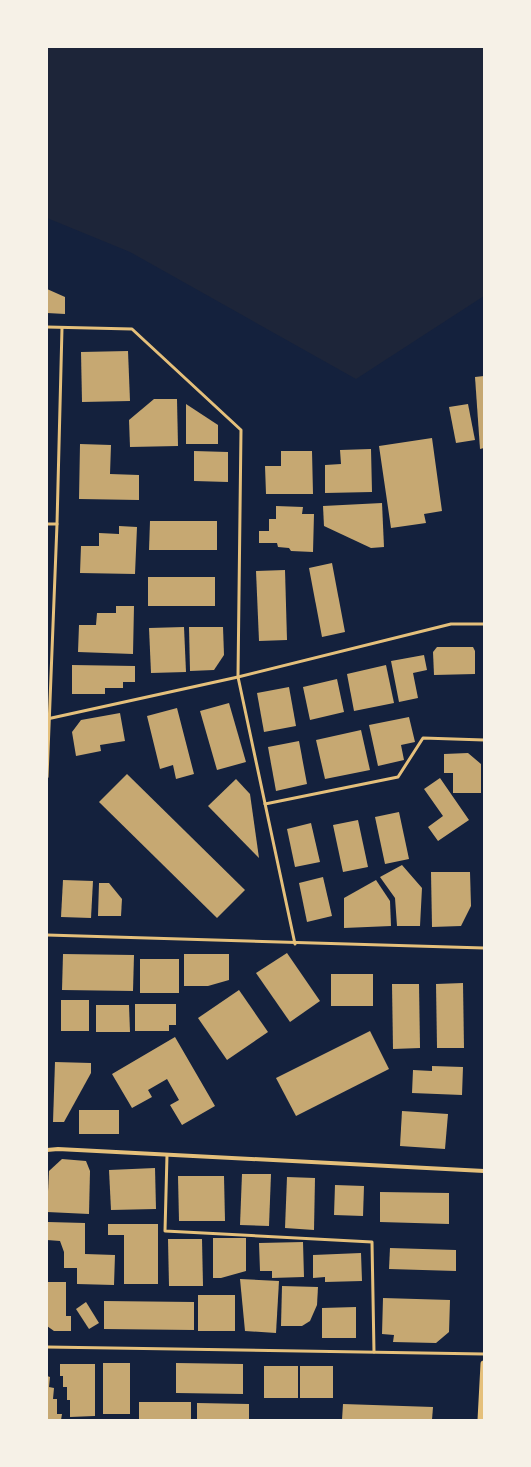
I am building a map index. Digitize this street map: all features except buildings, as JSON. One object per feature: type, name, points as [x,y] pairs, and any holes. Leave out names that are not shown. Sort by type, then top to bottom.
[{"type":"street","points":[[47,1150],[58,1149],[167,1154],[484,1171]]},
{"type":"street","points":[[481,1420],[484,1364]]},
{"type":"lane","points":[[47,327],[132,329],[241,430],[238,677],[295,944]]},
{"type":"lane","points":[[47,777],[48,720],[57,524],[62,328]]},
{"type":"lane","points":[[47,524],[57,524]]},
{"type":"lane","points":[[48,720],[238,677],[451,624],[484,624]]},
{"type":"lane","points":[[265,804],[398,777],[423,738],[484,740]]},
{"type":"lane","points":[[47,936],[484,948]]},
{"type":"lane","points":[[167,1154],[165,1231],[372,1242],[374,1352]]},
{"type":"lane","points":[[47,1347],[484,1354]]},
{"type":"shaded area","points":[[47,47],[484,47],[484,296],[356,379],[130,252],[47,218]]}]
